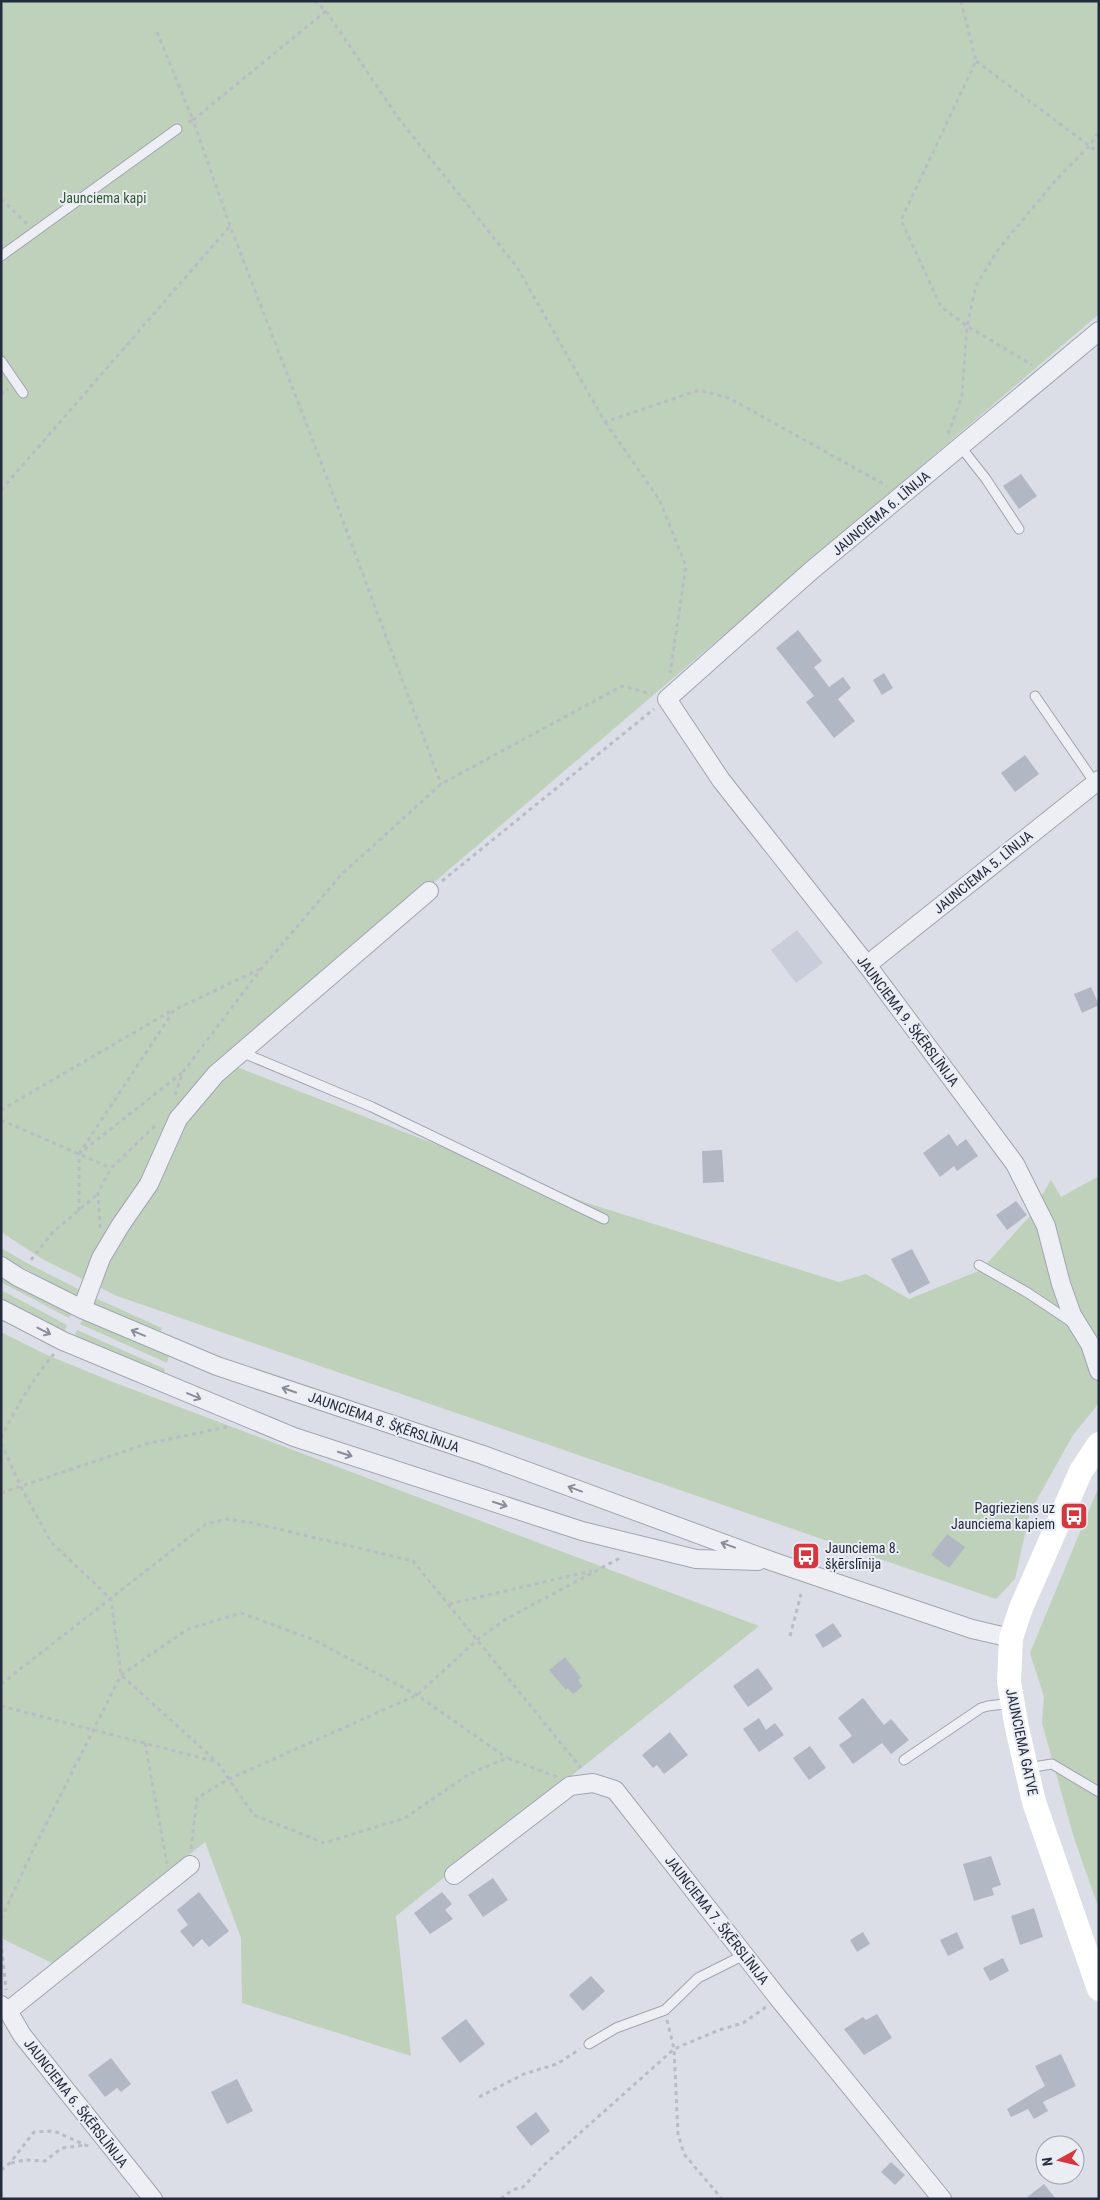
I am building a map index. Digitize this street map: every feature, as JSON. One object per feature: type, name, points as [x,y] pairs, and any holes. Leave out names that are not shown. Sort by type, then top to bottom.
[{"type":"main road","name":"JAUNCIEMA GATVE","points":[[1099,1444],[1081,1470],[1021,1608],[1011,1638],[1009,1682],[1026,1768],[1037,1809],[1099,1989]]},
{"type":"street","name":"JAUNCIEMA 6. LĪNIJA","points":[[667,699],[812,570],[1099,331]]},
{"type":"street","name":"JAUNCIEMA 9. ŠĶĒRSLĪNIJA","points":[[667,699],[721,780],[867,965],[1015,1164],[1046,1226],[1061,1284],[1079,1328],[1090,1344],[1099,1371]]},
{"type":"street","name":"JAUNCIEMA 5. LĪNIJA","points":[[867,965],[1097,781]]},
{"type":"street","points":[[85,1301],[102,1258],[120,1226],[149,1184],[178,1120],[216,1074],[430,891]]},
{"type":"street","name":"JAUNCIEMA 8. ŠĶĒRSLĪNIJA","points":[[1,1266],[18,1277],[82,1309],[217,1366],[482,1455],[774,1562],[972,1629],[994,1636],[1011,1638]]},
{"type":"street","name":"JAUNCIEMA 8. ŠĶĒRSLĪNIJA","points":[[1,1309],[64,1341],[294,1438],[582,1531],[696,1559],[774,1562]]},
{"type":"street","name":"JAUNCIEMA 7. ŠĶĒRSLĪNIJA","points":[[570,1786],[593,1783],[615,1790],[779,1999],[942,2199]]},
{"type":"street","points":[[454,1875],[570,1786]]},
{"type":"street","points":[[4,2008],[190,1865]]},
{"type":"street","name":"JAUNCIEMA 6. ŠĶĒRSLĪNIJA","points":[[4,2008],[22,2035],[153,2199]]},
{"type":"lane","points":[[1,256],[177,128]]},
{"type":"lane","points":[[1,361],[23,393]]},
{"type":"lane","points":[[960,446],[986,479],[1018,529]]},
{"type":"lane","points":[[1035,696],[1097,781]]},
{"type":"lane","points":[[240,1052],[372,1107],[604,1219]]},
{"type":"lane","points":[[979,1265],[1028,1293],[1079,1328]]},
{"type":"lane","points":[[904,1760],[981,1708],[1012,1703]]},
{"type":"lane","points":[[1026,1768],[1052,1764],[1099,1792]]},
{"type":"lane","points":[[589,2044],[616,2028],[665,2010],[698,1978],[744,1955]]},
{"type":"path","points":[[314,1],[326,11],[399,119],[517,267],[606,422],[659,499],[686,566],[667,699],[430,891]]},
{"type":"path","points":[[961,1],[976,61],[1099,153]]},
{"type":"path","points":[[193,120],[326,11]]},
{"type":"path","points":[[157,32],[193,120],[230,226],[315,446],[441,784]]},
{"type":"path","points":[[976,61],[900,220],[941,307],[967,326],[1047,374]]},
{"type":"path","points":[[938,464],[962,396],[967,326],[976,286],[997,251],[1055,181],[1089,146],[1099,132]]},
{"type":"path","points":[[1,199],[34,231]]},
{"type":"path","points":[[1,490],[230,226]]},
{"type":"path","points":[[606,422],[699,390],[729,398],[902,495]]},
{"type":"path","points":[[79,1154],[183,1072],[261,969],[341,875],[441,784],[622,686],[667,699]]},
{"type":"path","points":[[1,1110],[174,1010],[261,969]]},
{"type":"path","points":[[78,1211],[79,1154],[174,1010]]},
{"type":"path","points":[[172,1103],[183,1072]]},
{"type":"path","points":[[31,1260],[52,1233],[98,1193],[111,1168],[163,1118]]},
{"type":"path","points":[[1,1120],[111,1168]]},
{"type":"path","points":[[98,1193],[102,1258]]},
{"type":"path","points":[[1,1438],[14,1412],[38,1374],[56,1353]]},
{"type":"path","points":[[1,1494],[146,1444],[252,1420]]},
{"type":"path","points":[[1,1443],[21,1487],[51,1542],[111,1599],[121,1674],[217,1762],[254,1815],[324,1843],[405,1818],[469,1774],[507,1758]]},
{"type":"path","points":[[1,1684],[206,1524],[227,1519],[253,1523],[413,1560],[593,1783]]},
{"type":"path","points":[[190,1865],[197,1798],[229,1779],[417,1695],[478,1639],[506,1619],[643,1546]]},
{"type":"path","points":[[449,1604],[596,1570]]},
{"type":"path","points":[[790,1636],[801,1594]]},
{"type":"path","points":[[1,1919],[92,1729],[121,1674],[188,1630],[241,1613],[314,1640],[417,1695],[507,1758],[549,1773],[570,1786]]},
{"type":"path","points":[[1,1706],[217,1762]]},
{"type":"path","points":[[145,1743],[170,1881]]},
{"type":"path","points":[[1,1941],[4,2008]]},
{"type":"path","points":[[501,2199],[512,2190],[523,2187],[544,2165],[674,2048],[719,2030],[743,2023],[779,1999]]},
{"type":"path","points":[[665,2010],[674,2048],[678,2134],[684,2154],[722,2199]]},
{"type":"path","points":[[479,2097],[524,2074],[557,2064],[589,2044]]},
{"type":"path","points":[[1,2170],[10,2163],[34,2132],[54,2131],[118,2157]]},
{"type":"path","points":[[10,2163],[25,2160],[45,2160],[62,2148],[85,2145]]},
{"type":"shaded area","points":[[797,930],[823,963],[796,983],[771,950]]},
{"type":"green space","name":"Jaunciema kapi","points":[[1,1],[1099,1],[1099,314],[224,1062],[587,1203],[839,1282],[866,1274],[909,1299],[981,1270],[1029,1217],[1051,1180],[1061,1197],[1099,1176],[1099,1403],[1073,1435],[1030,1512],[1015,1579],[996,1599],[117,1296],[44,1260],[1,1232]]},
{"type":"green space","points":[[1,1248],[84,1292],[81,1299],[1,1256]]},
{"type":"green space","points":[[1,1276],[72,1313],[69,1318],[1,1282]]},
{"type":"green space","points":[[1,1290],[67,1325],[64,1333],[1,1298]]},
{"type":"green space","points":[[93,1297],[162,1328],[159,1335],[90,1303]]},
{"type":"green space","points":[[83,1319],[169,1356],[167,1363],[80,1324]]},
{"type":"green space","points":[[77,1330],[165,1369],[163,1376],[74,1337]]},
{"type":"green space","points":[[1,1332],[45,1354],[113,1382],[759,1626],[396,1916],[411,2056],[242,2003],[241,1938],[205,1842],[54,1964],[1,1938]]},
{"type":"green space","points":[[1099,1486],[1099,1909],[1074,1838],[1042,1723],[1044,1697],[1030,1653]]},
{"type":"building","points":[[1021,474],[1037,496],[1019,509],[1003,486]]},
{"type":"building","points":[[798,630],[822,661],[814,667],[829,687],[843,677],[851,688],[838,699],[855,721],[834,738],[806,702],[814,696],[776,648]]},
{"type":"building","points":[[884,673],[893,688],[882,695],[873,680]]},
{"type":"building","points":[[1025,755],[1039,774],[1015,792],[1001,773]]},
{"type":"building","points":[[1091,987],[1099,1005],[1082,1013],[1074,994]]},
{"type":"building","points":[[949,1134],[957,1146],[966,1139],[978,1156],[957,1171],[954,1166],[940,1177],[923,1153]]},
{"type":"building","points":[[722,1150],[724,1182],[703,1183],[702,1151]]},
{"type":"building","points":[[1016,1201],[1027,1215],[1007,1230],[996,1215]]},
{"type":"building","points":[[912,1249],[930,1283],[909,1294],[891,1259]]},
{"type":"building","points":[[947,1534],[965,1547],[949,1568],[931,1555]]},
{"type":"building","points":[[833,1623],[842,1636],[823,1648],[815,1635]]},
{"type":"building","points":[[565,1657],[581,1678],[578,1680],[583,1686],[573,1694],[568,1688],[566,1690],[549,1670]]},
{"type":"building","points":[[758,1668],[773,1689],[748,1707],[733,1686]]},
{"type":"building","points":[[863,1698],[884,1725],[891,1719],[909,1740],[891,1754],[882,1743],[853,1764],[839,1745],[852,1736],[838,1718]]},
{"type":"building","points":[[759,1718],[766,1730],[775,1723],[784,1735],[759,1752],[743,1729]]},
{"type":"building","points":[[670,1732],[688,1755],[664,1774],[657,1765],[653,1768],[642,1755]]},
{"type":"building","points":[[810,1746],[826,1768],[809,1780],[793,1758]]},
{"type":"building","points":[[991,1856],[1001,1885],[992,1888],[994,1895],[974,1901],[963,1864]]},
{"type":"building","points":[[493,1878],[508,1900],[483,1917],[468,1895]]},
{"type":"building","points":[[199,1892],[229,1931],[209,1947],[202,1939],[193,1947],[180,1931],[188,1925],[177,1910]]},
{"type":"building","points":[[442,1892],[452,1904],[445,1910],[453,1919],[430,1934],[414,1913]]},
{"type":"building","points":[[1034,1908],[1043,1937],[1020,1945],[1011,1916]]},
{"type":"building","points":[[863,1932],[870,1944],[857,1952],[850,1940]]},
{"type":"building","points":[[957,1932],[964,1948],[948,1956],[940,1940]]},
{"type":"building","points":[[1003,1958],[1009,1971],[990,1981],[983,1968]]},
{"type":"building","points":[[591,1976],[605,1991],[583,2011],[569,1995]]},
{"type":"building","points":[[877,2014],[892,2038],[864,2055],[844,2029],[863,2017],[866,2020]]},
{"type":"building","points":[[466,2019],[485,2044],[460,2063],[441,2038]]},
{"type":"building","points":[[1061,2054],[1076,2086],[1043,2102],[1048,2111],[1034,2119],[1028,2109],[1011,2117],[1007,2109],[1045,2086],[1035,2066]]},
{"type":"building","points":[[111,2058],[131,2084],[121,2092],[117,2088],[105,2097],[88,2075]]},
{"type":"building","points":[[237,2079],[253,2111],[227,2124],[211,2092]]},
{"type":"building","points":[[536,2112],[550,2131],[531,2146],[516,2127]]},
{"type":"building","points":[[891,2162],[905,2175],[895,2185],[881,2172]]},
{"type":"building","points":[[1045,2185],[1056,2199],[1025,2199]]},
{"type":"place","name":"Pagrieziens uz Jaunciema kapiem","points":[[1074,1516]]},
{"type":"place","name":"Jaunciema 8. šķērslīnija","points":[[806,1556]]}]
